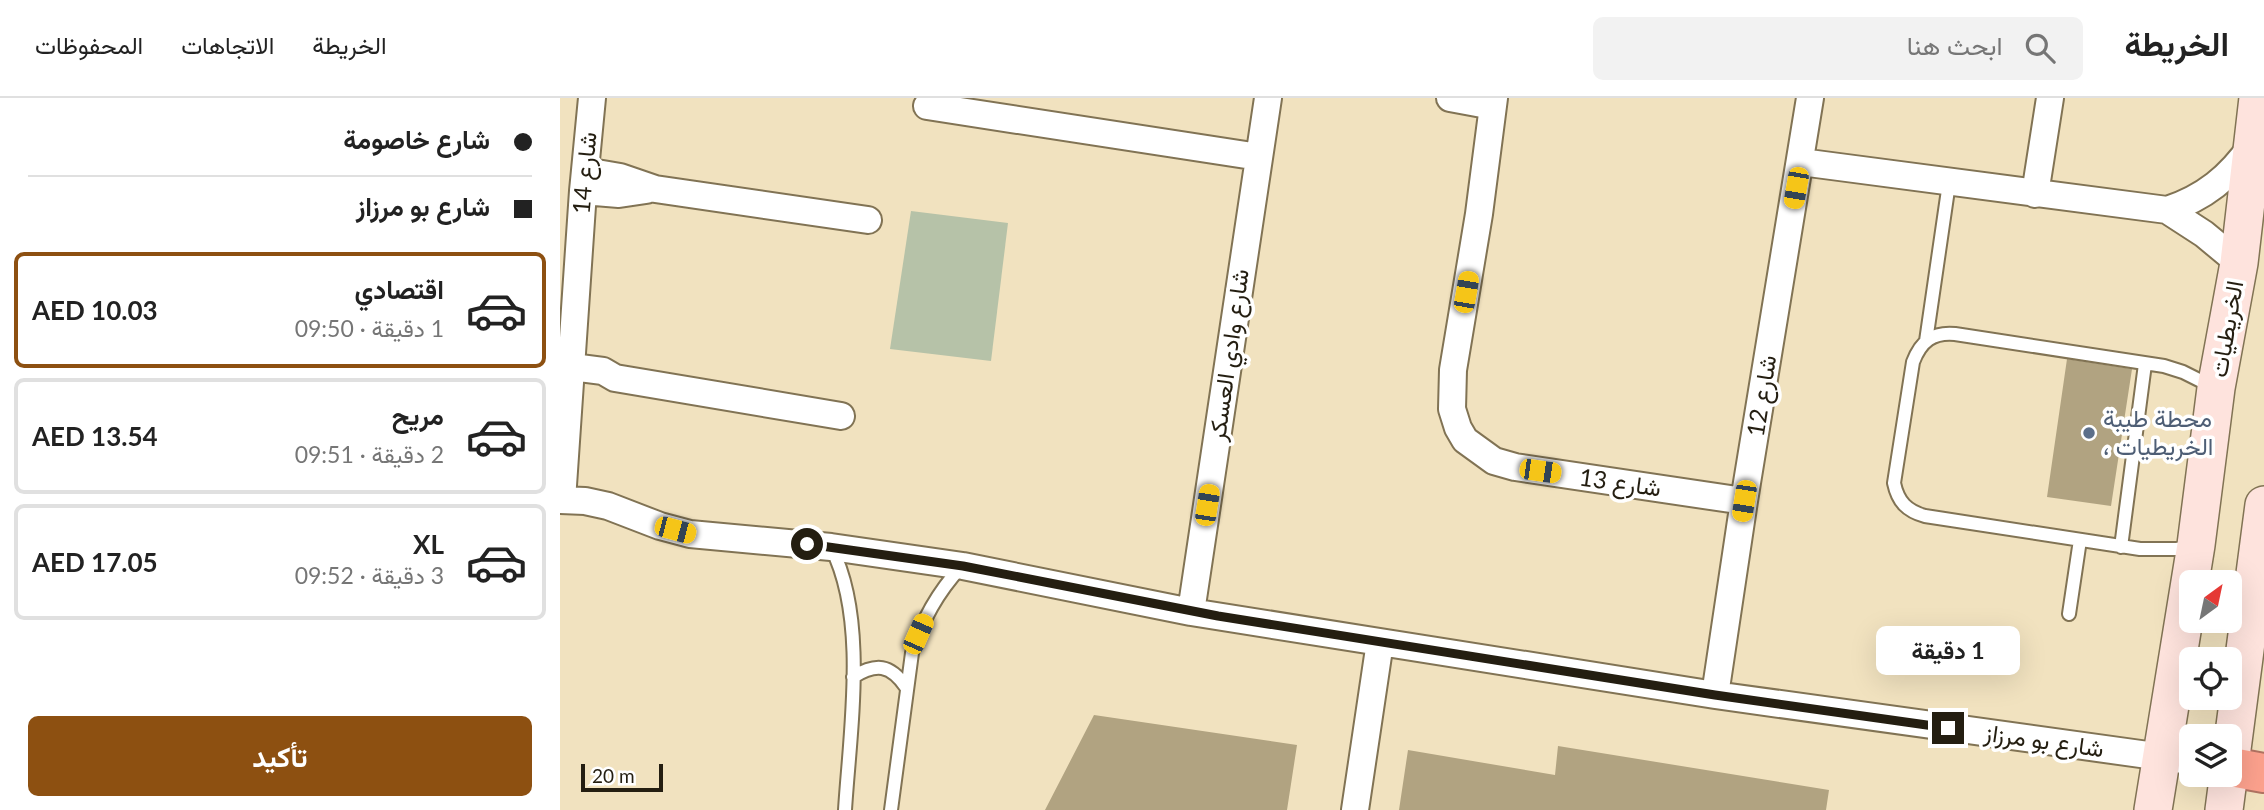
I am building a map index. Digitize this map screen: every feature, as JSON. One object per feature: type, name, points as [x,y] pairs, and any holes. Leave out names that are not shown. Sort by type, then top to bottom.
[{"type":"main road","name":"الخريطيات","points":[[2153,810],[2176,759],[2196,545],[2216,388],[2239,263],[2258,98]]},
{"type":"main road","points":[[2242,758],[2264,505]]},
{"type":"main road","points":[[2224,810],[2234,787]]},
{"type":"street","name":"شارع 14","points":[[561,500],[592,98]]},
{"type":"street","name":"شارع وادي العسكر","points":[[1191,612],[1268,98]]},
{"type":"street","name":"شارع 13","points":[[1450,98],[1494,102],[1454,370],[1452,409],[1465,440],[1494,461],[1515,467],[1744,501]]},
{"type":"street","name":"شارع 12","points":[[1715,695],[1810,98]]},
{"type":"street","points":[[2035,194],[2050,98]]},
{"type":"street","points":[[927,106],[1259,157]]},
{"type":"street","points":[[2167,210],[2193,200],[2217,185],[2237,166],[2253,143]]},
{"type":"street","name":"الخريطيات","points":[[1801,162],[2167,210],[2204,234],[2239,263]]},
{"type":"street","points":[[584,181],[619,194],[655,188],[868,220]]},
{"type":"street","points":[[571,375],[602,383],[615,378],[841,416]]},
{"type":"street","name":"شارع بو مرزاز","points":[[561,500],[608,506],[660,526],[690,534],[831,547],[963,566],[1191,612],[1715,695],[2176,759]]},
{"type":"street","points":[[1355,810],[1380,642]]},
{"type":"lane","points":[[1926,341],[1949,183]]},
{"type":"lane","points":[[2196,545],[2158,550],[2121,547],[1925,516],[1913,513],[1904,506],[1894,483],[1913,362],[1918,350],[1935,335],[1955,334],[2165,366],[2216,388]]},
{"type":"lane","points":[[2121,547],[2146,364]]},
{"type":"lane","points":[[2069,614],[2080,540]]},
{"type":"lane","points":[[831,547],[841,566],[851,611],[853,677],[845,810]]},
{"type":"lane","points":[[891,810],[912,653],[926,615],[943,589],[963,566]]},
{"type":"lane","points":[[853,677],[866,669],[882,667],[897,674],[906,687]]},
{"type":"green space","points":[[911,211],[1008,223],[991,361],[890,349]]},
{"type":"building","name":"محطة طيبة ، الخريطيات","points":[[2067,359],[2132,369],[2111,506],[2047,497]]},
{"type":"building","points":[[1094,715],[1297,745],[1287,810],[1045,810]]},
{"type":"building","points":[[1558,746],[1829,790],[1826,810],[1399,810],[1408,750],[1555,775]]},
{"type":"place","name":"محطة طيبة ، الخريطيات","points":[[2089,433]]},
{"type":"route","points":[[807,544],[963,566],[1191,612],[1715,695],[1948,728]]}]
